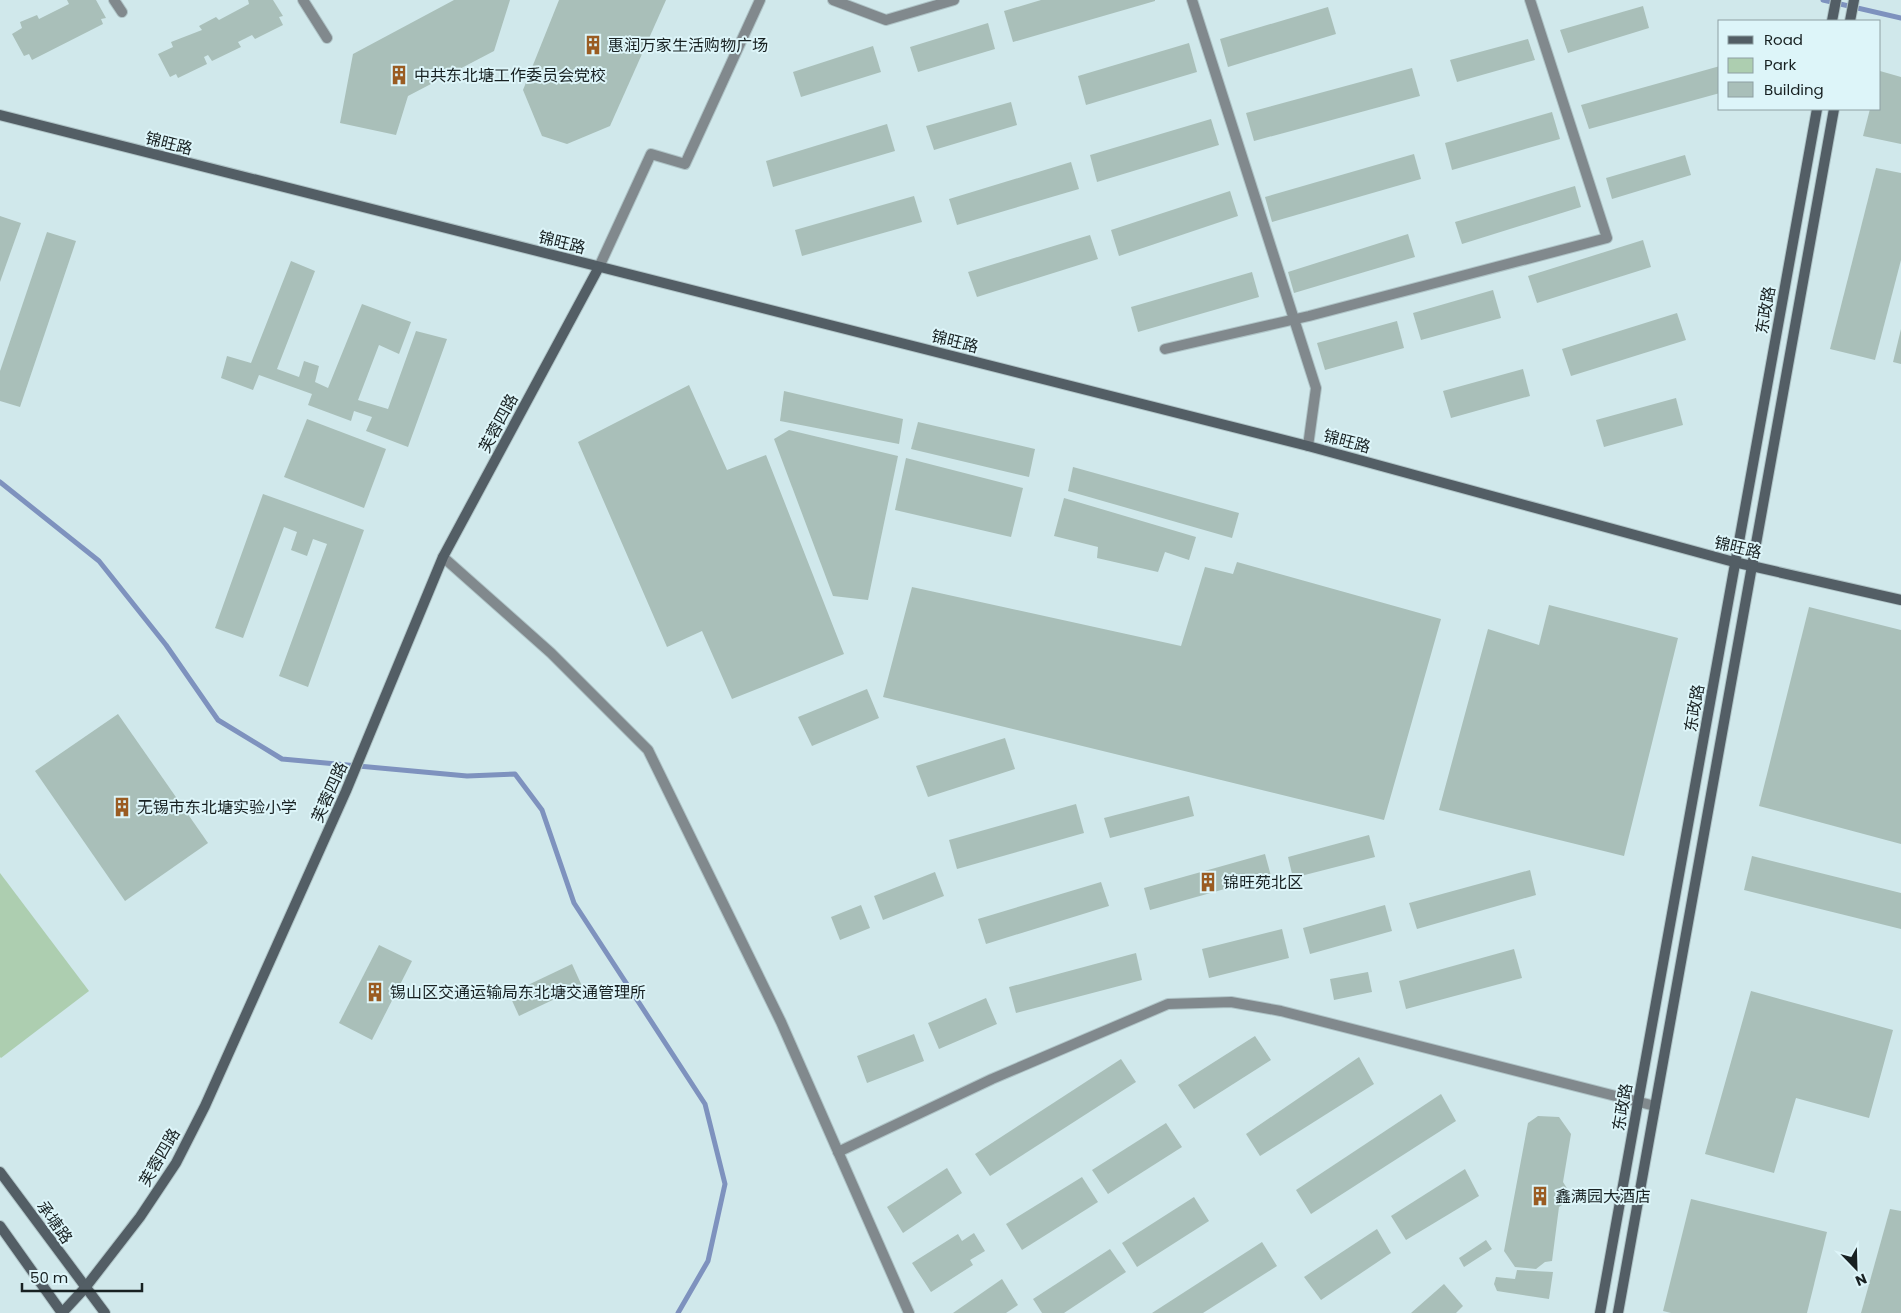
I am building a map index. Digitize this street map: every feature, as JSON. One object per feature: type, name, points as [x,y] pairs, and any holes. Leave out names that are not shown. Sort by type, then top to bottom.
[{"type":"street","points":[[114,0],[122,12]]},
{"type":"street","points":[[303,0],[327,38]]},
{"type":"street","points":[[599,267],[651,154],[685,164],[760,0]]},
{"type":"street","points":[[832,0],[886,20],[954,0]]},
{"type":"street","points":[[1192,0],[1316,388],[1308,446]]},
{"type":"street","points":[[1165,348],[1294,320],[1607,238],[1530,0]]},
{"type":"street","points":[[1833,17],[1836,0]]},
{"type":"street","points":[[1851,19],[1854,0]]},
{"type":"street","name":"东政路","points":[[1600,1313],[1816,110]]},
{"type":"street","name":"东政路","points":[[1618,1313],[1715,781],[1834,110]]},
{"type":"street","name":"锦旺路","points":[[0,115],[1308,446],[1734,562],[1901,600]]},
{"type":"street","name":"芙蓉四路","points":[[62,1313],[85,1288],[140,1217],[176,1163],[205,1106],[346,791],[443,557],[599,267]]},
{"type":"street","points":[[443,557],[551,653],[648,750],[781,1022],[909,1313]]},
{"type":"street","points":[[838,1152],[992,1079],[1168,1004],[1231,1002],[1281,1011],[1637,1103],[1655,1106]]},
{"type":"street","name":"承塘路","points":[[0,1172],[105,1313]]},
{"type":"street","points":[[0,1226],[62,1313]]},
{"type":"green space","points":[[0,873],[89,991],[1,1058],[0,1057]]},
{"type":"building","points":[[67,0],[96,0],[106,18],[101,19],[103,24],[32,60],[29,54],[24,56],[12,34],[22,28],[20,22],[37,15],[39,19],[69,4]]},
{"type":"building","points":[[248,0],[273,0],[283,16],[279,17],[283,25],[255,39],[252,35],[238,42],[241,47],[212,61],[208,55],[204,57],[207,64],[178,78],[176,74],[170,77],[158,54],[173,47],[171,42],[202,30],[199,26],[216,17],[219,20],[249,4]]},
{"type":"building","name":"中共东北塘工作委员会党校","points":[[454,0],[510,0],[494,51],[408,96],[396,135],[340,123],[353,54]]},
{"type":"building","name":"惠润万家生活购物广场","points":[[559,0],[666,0],[610,126],[567,144],[542,136],[523,90]]},
{"type":"building","points":[[1041,0],[1155,1],[1013,42],[1004,11]]},
{"type":"building","points":[[1643,6],[1649,28],[1568,53],[1560,30]]},
{"type":"building","points":[[1328,7],[1336,34],[1228,67],[1220,39]]},
{"type":"building","points":[[988,23],[995,49],[918,72],[910,47]]},
{"type":"building","points":[[1528,39],[1535,60],[1457,82],[1450,60]]},
{"type":"building","points":[[1189,43],[1197,72],[1086,105],[1078,76]]},
{"type":"building","points":[[873,46],[881,72],[801,97],[793,72]]},
{"type":"building","points":[[1718,67],[1718,94],[1589,129],[1581,105]]},
{"type":"building","points":[[1412,68],[1420,96],[1254,141],[1246,113]]},
{"type":"building","points":[[1881,71],[1901,77],[1901,144],[1863,136],[1870,110],[1881,110]]},
{"type":"building","points":[[1011,102],[1017,125],[934,150],[926,126]]},
{"type":"building","points":[[1552,112],[1560,139],[1452,170],[1445,143]]},
{"type":"building","points":[[1211,119],[1219,145],[1097,182],[1090,155]]},
{"type":"building","points":[[887,124],[895,151],[773,187],[766,161]]},
{"type":"building","points":[[1414,154],[1421,179],[1272,222],[1265,197]]},
{"type":"building","points":[[1685,155],[1691,175],[1612,199],[1606,178]]},
{"type":"building","points":[[1071,162],[1079,189],[957,225],[949,199]]},
{"type":"building","points":[[1876,168],[1901,173],[1901,260],[1875,360],[1830,349]]},
{"type":"building","points":[[1575,186],[1581,207],[1462,244],[1455,222]]},
{"type":"building","points":[[1230,191],[1238,216],[1119,256],[1111,230]]},
{"type":"building","points":[[914,196],[922,222],[802,256],[795,230]]},
{"type":"building","points":[[0,216],[21,223],[0,282]]},
{"type":"building","points":[[47,232],[76,241],[20,407],[0,401],[0,371]]},
{"type":"building","points":[[1408,234],[1415,257],[1294,293],[1288,272]]},
{"type":"building","points":[[1090,235],[1098,259],[977,297],[968,272]]},
{"type":"building","points":[[1643,240],[1651,267],[1537,303],[1528,276]]},
{"type":"building","points":[[291,261],[315,271],[277,369],[299,377],[304,361],[319,366],[315,382],[328,388],[362,304],[411,322],[399,354],[379,345],[358,400],[388,409],[416,331],[447,339],[408,447],[366,431],[372,417],[354,411],[351,421],[308,405],[312,394],[259,375],[253,390],[221,378],[227,356],[251,363]]},
{"type":"building","points":[[1252,272],[1259,297],[1138,332],[1131,307]]},
{"type":"building","points":[[1493,290],[1501,318],[1421,340],[1413,313]]},
{"type":"building","points":[[1677,313],[1686,340],[1571,376],[1562,349]]},
{"type":"building","points":[[1397,321],[1404,348],[1325,370],[1317,343]]},
{"type":"building","points":[[1901,329],[1901,364],[1893,362]]},
{"type":"building","points":[[1523,369],[1530,396],[1451,418],[1443,391]]},
{"type":"building","points":[[689,385],[727,470],[766,455],[844,654],[732,699],[702,631],[667,647],[578,442]]},
{"type":"building","points":[[784,391],[903,419],[899,444],[780,421]]},
{"type":"building","points":[[1676,398],[1683,425],[1604,447],[1596,420]]},
{"type":"building","points":[[307,419],[386,449],[364,508],[284,477]]},
{"type":"building","points":[[918,422],[1035,449],[1029,477],[911,449]]},
{"type":"building","points":[[789,430],[898,456],[868,600],[833,596],[774,439]]},
{"type":"building","points":[[906,458],[1023,488],[1011,537],[895,510]]},
{"type":"building","points":[[1073,467],[1239,513],[1232,538],[1068,491]]},
{"type":"building","points":[[263,494],[364,530],[308,687],[279,676],[327,544],[313,539],[307,556],[291,550],[297,532],[284,527],[243,638],[215,628]]},
{"type":"building","points":[[1064,498],[1196,537],[1189,560],[1165,552],[1158,572],[1097,558],[1098,547],[1054,536]]},
{"type":"building","points":[[1237,562],[1441,619],[1384,820],[883,697],[912,587],[1181,646],[1205,567],[1233,574]]},
{"type":"building","points":[[1549,605],[1678,638],[1624,856],[1439,810],[1488,629],[1539,645]]},
{"type":"building","points":[[1809,607],[1901,630],[1901,844],[1759,806]]},
{"type":"building","points":[[867,689],[879,718],[812,746],[798,717]]},
{"type":"building","name":"无锡市东北塘实验小学","points":[[118,714],[208,843],[125,901],[35,771]]},
{"type":"building","points":[[1005,738],[1015,769],[928,797],[916,766]]},
{"type":"building","points":[[1189,796],[1194,816],[1110,838],[1104,818]]},
{"type":"building","points":[[1076,804],[1084,833],[957,869],[949,840]]},
{"type":"building","points":[[1369,835],[1375,857],[1293,878],[1288,857]]},
{"type":"building","name":"锦旺苑北区","points":[[1265,854],[1271,876],[1150,910],[1144,888]]},
{"type":"building","points":[[1752,856],[1901,893],[1901,929],[1744,890]]},
{"type":"building","points":[[1530,870],[1536,895],[1417,929],[1409,903]]},
{"type":"building","points":[[935,872],[944,896],[883,920],[874,896]]},
{"type":"building","points":[[1101,882],[1109,906],[986,944],[978,919]]},
{"type":"building","points":[[861,905],[870,928],[840,940],[831,917]]},
{"type":"building","points":[[1385,905],[1392,931],[1310,954],[1303,928]]},
{"type":"building","points":[[1282,929],[1289,958],[1209,978],[1202,949]]},
{"type":"building","name":"锡山区交通运输局东北塘交通管理所","points":[[379,945],[412,961],[372,1040],[339,1023]]},
{"type":"building","points":[[1514,949],[1522,978],[1406,1009],[1399,981]]},
{"type":"building","points":[[1136,953],[1142,980],[1016,1013],[1009,987]]},
{"type":"building","points":[[572,964],[582,986],[519,1016],[509,994]]},
{"type":"building","points":[[1368,972],[1372,992],[1334,1000],[1330,979]]},
{"type":"building","points":[[1751,991],[1893,1030],[1869,1118],[1796,1098],[1774,1173],[1705,1154]]},
{"type":"building","points":[[986,998],[997,1024],[939,1049],[928,1023]]},
{"type":"building","points":[[914,1034],[924,1061],[867,1083],[857,1056]]},
{"type":"building","points":[[1255,1036],[1271,1060],[1194,1109],[1178,1085]]},
{"type":"building","points":[[1359,1057],[1374,1084],[1260,1156],[1246,1134]]},
{"type":"building","points":[[1121,1059],[1136,1082],[990,1176],[975,1154]]},
{"type":"building","points":[[1441,1094],[1456,1121],[1311,1214],[1296,1190]]},
{"type":"building","name":"鑫满园大酒店","points":[[1538,1116],[1559,1117],[1571,1134],[1563,1182],[1568,1190],[1565,1203],[1559,1207],[1552,1261],[1545,1262],[1536,1269],[1515,1267],[1504,1251],[1528,1123]]},
{"type":"building","points":[[1166,1123],[1182,1147],[1108,1194],[1092,1170]]},
{"type":"building","points":[[947,1168],[962,1193],[903,1233],[887,1207]]},
{"type":"building","points":[[1465,1169],[1479,1196],[1406,1240],[1391,1216]]},
{"type":"building","points":[[1082,1177],[1098,1202],[1022,1250],[1006,1224]]},
{"type":"building","points":[[1194,1197],[1209,1221],[1137,1267],[1122,1243]]},
{"type":"building","points":[[1691,1199],[1827,1232],[1807,1313],[1671,1313],[1663,1311]]},
{"type":"building","points":[[1890,1209],[1901,1211],[1901,1313],[1861,1313]]},
{"type":"building","points":[[1377,1229],[1391,1253],[1321,1300],[1304,1277]]},
{"type":"building","points":[[974,1233],[985,1251],[970,1260],[973,1265],[931,1292],[912,1263],[958,1234],[962,1241]]},
{"type":"building","points":[[1486,1240],[1492,1249],[1464,1267],[1459,1258]]},
{"type":"building","points":[[1262,1242],[1277,1266],[1203,1313],[1152,1313]]},
{"type":"building","points":[[1110,1249],[1126,1272],[1064,1313],[1042,1313],[1033,1299]]},
{"type":"building","points":[[1517,1270],[1553,1272],[1549,1299],[1497,1291],[1494,1284],[1496,1277],[1515,1279]]},
{"type":"building","points":[[1002,1279],[1018,1305],[1006,1313],[953,1313]]},
{"type":"building","points":[[1444,1284],[1463,1306],[1456,1313],[1411,1313]]},
{"type":"waterway","points":[[1823,0],[1901,18]]},
{"type":"waterway","points":[[0,482],[99,561],[166,645],[218,720],[282,759],[467,776],[515,774],[542,810],[574,903],[705,1104],[725,1184],[708,1261],[678,1313]]},
{"type":"place","name":"惠润万家生活购物广场","points":[[593,45]]},
{"type":"place","name":"中共东北塘工作委员会党校","points":[[399,75]]},
{"type":"place","name":"无锡市东北塘实验小学","points":[[122,807]]},
{"type":"place","name":"锦旺苑北区","points":[[1208,882]]},
{"type":"place","name":"锡山区交通运输局东北塘交通管理所","points":[[375,992]]},
{"type":"place","name":"鑫满园大酒店","points":[[1540,1196]]}]
